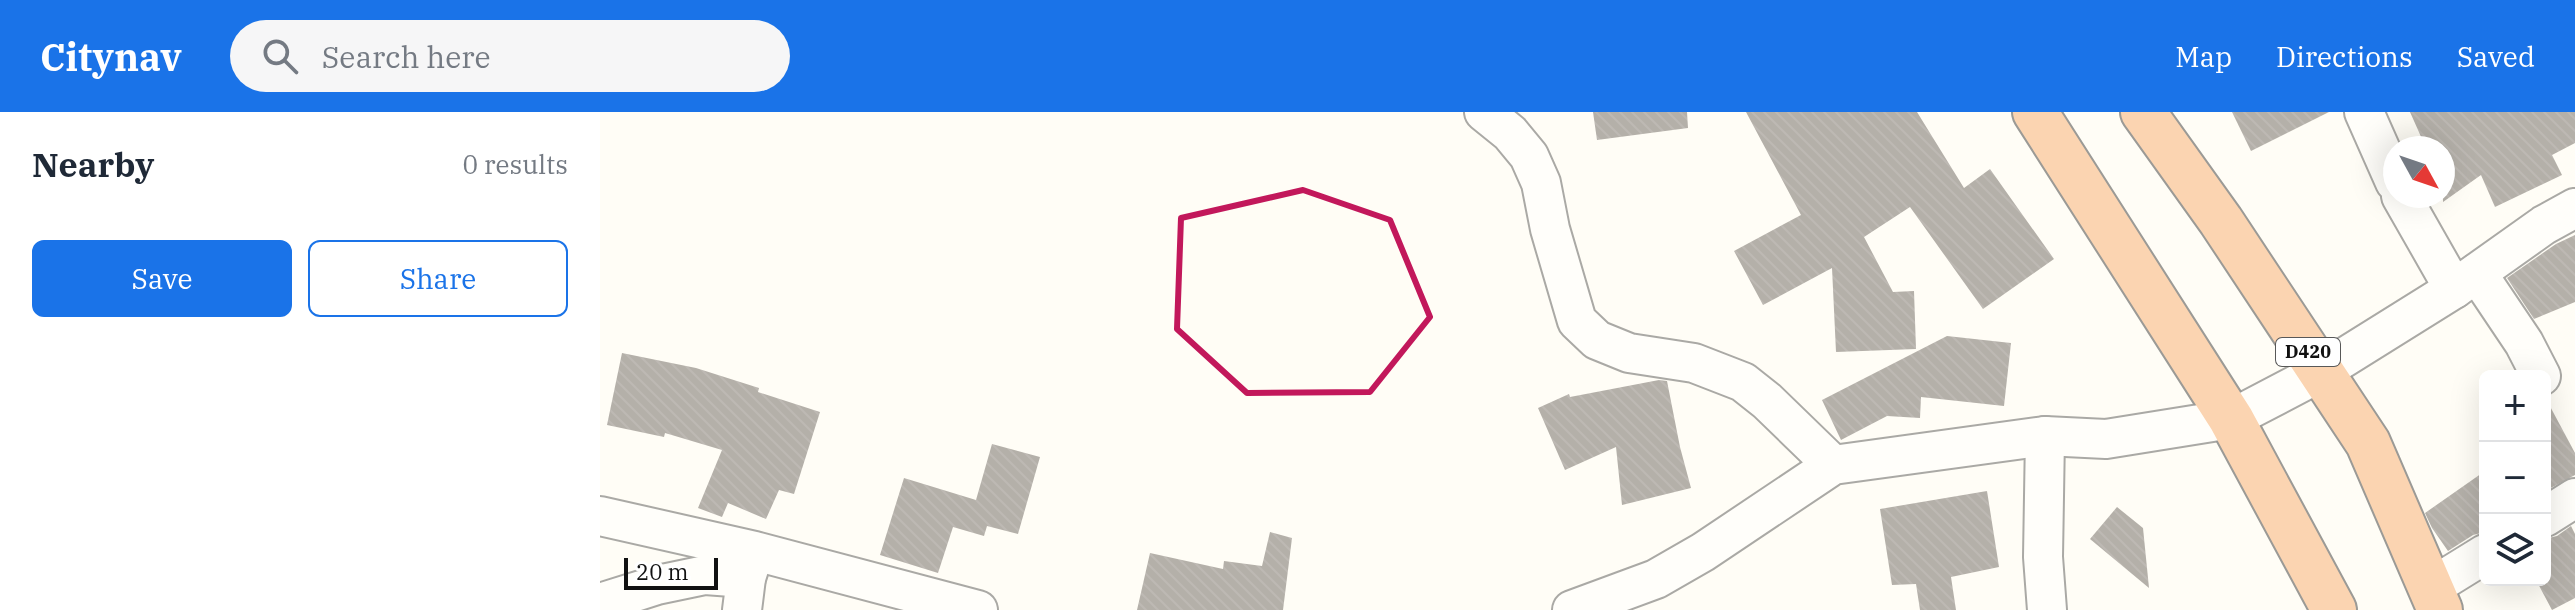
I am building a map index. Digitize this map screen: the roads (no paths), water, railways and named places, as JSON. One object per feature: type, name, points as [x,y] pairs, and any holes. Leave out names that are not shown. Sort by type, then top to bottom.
[{"type":"highway","points":[[2035,112],[2231,419],[2334,610]]},
{"type":"highway","name":"D420","points":[[2143,112],[2221,221],[2368,443],[2435,599]]},
{"type":"street","points":[[1484,112],[1510,133],[1529,156],[1541,183],[1550,229],[1577,321],[1597,340],[1629,353],[1694,363],[1743,382],[1833,465]]},
{"type":"street","points":[[2364,112],[2383,155]]},
{"type":"street","points":[[2410,208],[2466,281],[2524,343],[2538,370]]},
{"type":"street","points":[[1572,610],[1656,579],[1703,552],[1833,465],[2045,436],[2106,439],[2231,419],[2321,372],[2466,281],[2544,225],[2575,208]]},
{"type":"street","points":[[2045,436],[2043,557],[2047,610]]},
{"type":"street","points":[[2550,514],[2575,498]]},
{"type":"street","points":[[600,516],[748,580]]},
{"type":"street","points":[[2435,599],[2479,559]]},
{"type":"street","points":[[600,603],[657,585],[705,575],[978,610]]}]
